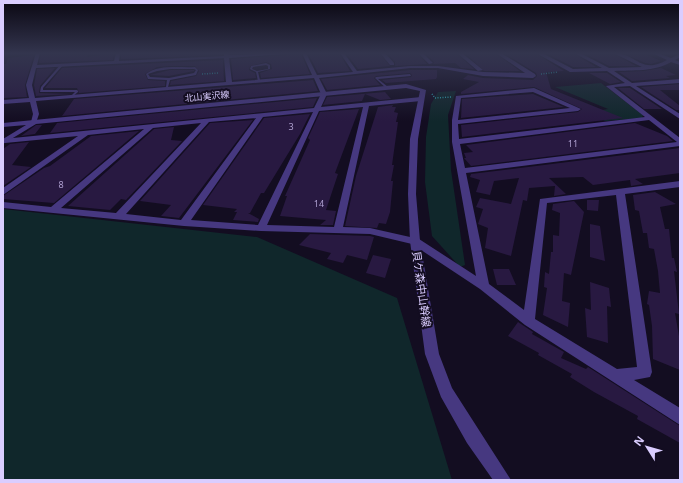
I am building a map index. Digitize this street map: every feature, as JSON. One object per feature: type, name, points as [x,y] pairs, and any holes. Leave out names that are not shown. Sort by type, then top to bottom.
[{"type":"street","points":[[4,141],[34,122],[37,118],[33,99],[28,86],[31,76]]},
{"type":"street","points":[[228,76],[229,82]]},
{"type":"street","points":[[261,228],[315,110],[324,94],[314,76]]},
{"type":"street","points":[[3,102],[167,87],[320,76]]},
{"type":"street","points":[[534,76],[536,86],[534,90]]},
{"type":"street","points":[[618,76],[680,117]]},
{"type":"street","points":[[680,81],[609,86],[680,141]]},
{"type":"street","points":[[670,82],[680,87]]},
{"type":"street","name":"北山実沢線","points":[[3,125],[387,88],[413,87],[423,90],[421,99]]},
{"type":"street","points":[[455,122],[578,109],[534,90],[458,97],[455,122],[456,142],[484,286]]},
{"type":"street","points":[[4,141],[206,122],[421,99]]},
{"type":"street","name":"貝ケ森中山幹線","points":[[421,99],[414,139],[412,194],[415,241],[432,354],[446,392],[473,437],[503,480]]},
{"type":"street","points":[[338,230],[366,105]]},
{"type":"street","points":[[184,223],[260,116]]},
{"type":"street","points":[[456,142],[652,118]]},
{"type":"street","points":[[119,216],[206,122]]},
{"type":"street","points":[[53,210],[150,127]]},
{"type":"street","points":[[3,192],[85,134]]},
{"type":"street","points":[[461,171],[680,144]]},
{"type":"street","points":[[529,321],[544,201],[680,184]]},
{"type":"street","points":[[616,376],[645,372],[620,192]]},
{"type":"street","points":[[3,205],[184,223],[261,228],[370,231],[415,241],[484,286],[529,321],[680,417]]},
{"type":"lane","points":[[53,76],[41,91],[77,91],[72,96]]},
{"type":"lane","points":[[148,76],[149,78],[169,79],[192,76]]},
{"type":"lane","points":[[258,76],[259,80]]},
{"type":"lane","points":[[387,88],[376,78],[404,76]]},
{"type":"lane","points":[[167,87],[169,79]]},
{"type":"path","points":[[430,91],[435,98],[458,97]]},
{"type":"green space","points":[[601,83],[643,115],[642,118],[605,121],[590,112],[608,109],[555,87]]},
{"type":"green space","points":[[456,91],[448,115],[451,170],[465,265],[460,267],[432,236],[425,182],[426,137],[431,104],[438,92]]},
{"type":"green space","points":[[3,209],[257,237],[397,298],[452,480],[3,480]]},
{"type":"building","points":[[3,76],[28,76],[25,85],[27,97],[3,98]]},
{"type":"building","points":[[36,76],[49,76],[40,86],[39,93],[71,94],[36,96],[34,85]]},
{"type":"building","points":[[56,76],[146,76],[148,80],[165,81],[165,86],[79,93],[77,88],[45,88]]},
{"type":"building","points":[[196,76],[224,76],[224,81],[170,85],[171,81]]},
{"type":"building","points":[[233,76],[256,76],[256,78],[233,80]]},
{"type":"building","points":[[261,76],[291,76],[261,78]]},
{"type":"building","points":[[355,76],[381,76],[376,76],[374,78],[380,85],[327,90],[321,79]]},
{"type":"building","points":[[412,76],[437,76],[436,79],[386,83],[382,80],[411,77]]},
{"type":"building","points":[[467,76],[483,78],[533,80],[537,76],[547,76],[551,89],[623,118],[462,137],[461,125],[578,112],[582,109],[534,87],[461,94],[461,92],[479,82],[463,79]]},
{"type":"building","points":[[594,76],[611,76],[621,82],[610,84]]},
{"type":"building","points":[[624,76],[671,76],[666,76],[670,78],[632,81]]},
{"type":"building","points":[[313,80],[318,91],[62,116],[74,99]]},
{"type":"building","points":[[680,84],[680,90],[660,90],[680,106],[680,110],[676,110],[641,87]]},
{"type":"building","points":[[618,88],[630,88],[662,109],[644,109]]},
{"type":"building","points":[[385,92],[391,99],[380,100],[365,94],[362,101],[323,105],[327,97]]},
{"type":"building","points":[[533,94],[564,107],[461,118],[462,99]]},
{"type":"building","points":[[317,98],[313,107],[50,133],[57,123]]},
{"type":"building","points":[[393,105],[392,107],[396,107],[394,112],[398,113],[396,122],[398,122],[392,165],[394,165],[391,181],[393,181],[390,212],[386,224],[379,223],[377,228],[345,226],[356,176],[378,107]]},
{"type":"building","points":[[359,109],[335,173],[338,174],[326,210],[336,211],[333,225],[320,225],[326,220],[280,216],[287,196],[285,196],[310,140],[308,138],[320,112]]},
{"type":"building","points":[[310,114],[300,134],[264,193],[261,193],[250,213],[248,213],[259,219],[258,222],[233,220],[237,212],[234,212],[237,209],[203,205],[264,118]]},
{"type":"building","points":[[253,120],[179,218],[161,216],[171,205],[140,201],[210,123]]},
{"type":"building","points":[[635,123],[667,136],[673,141],[471,166],[464,158],[466,158],[464,153],[473,152],[466,145]]},
{"type":"building","points":[[36,125],[42,125],[35,134],[21,136]]},
{"type":"building","points":[[174,127],[171,140],[182,141],[126,200],[121,199],[110,210],[68,206],[154,129]]},
{"type":"building","points":[[139,131],[54,203],[3,199],[3,196],[44,168],[50,166],[91,136]]},
{"type":"building","points":[[29,142],[12,165],[31,167],[3,186],[3,149],[10,144]]},
{"type":"building","points":[[680,148],[680,173],[635,179],[643,184],[631,186],[630,180],[593,185],[583,177],[549,178],[566,194],[554,196],[555,186],[529,188],[527,201],[523,200],[511,256],[485,248],[488,228],[478,224],[483,209],[476,207],[480,198],[511,204],[519,178],[494,181],[490,195],[476,192],[480,180],[470,177],[471,174]]},
{"type":"building","points":[[655,192],[676,204],[660,207],[665,229],[669,229],[672,258],[674,258],[677,272],[674,271],[679,314],[675,313],[680,342],[680,370],[653,359],[652,326],[649,305],[647,304],[649,291],[660,293],[658,271],[654,249],[649,248],[647,233],[643,233],[639,211],[635,210],[633,195]]},
{"type":"building","points":[[587,200],[599,200],[598,211],[587,210]]},
{"type":"building","points":[[574,201],[584,212],[571,275],[564,273],[562,301],[570,303],[568,327],[543,315],[547,288],[544,287],[545,272],[549,274],[551,252],[553,252],[553,235],[559,236],[560,213],[552,210],[553,204]]},
{"type":"building","points":[[590,224],[600,226],[605,261],[590,257]]},
{"type":"building","points":[[310,234],[374,237],[367,260],[347,255],[343,263],[327,259],[331,253],[299,245]]},
{"type":"building","points":[[373,255],[391,259],[385,278],[366,273]]},
{"type":"building","points":[[493,269],[509,269],[516,285],[497,285]]},
{"type":"building","points":[[590,282],[609,288],[611,307],[607,306],[608,343],[587,337],[585,308],[591,310]]},
{"type":"building","points":[[518,322],[533,332],[532,334],[564,352],[561,358],[586,369],[588,367],[680,426],[680,443],[637,419],[638,416],[594,392],[570,377],[572,374],[538,355],[539,353],[508,336]]}]
